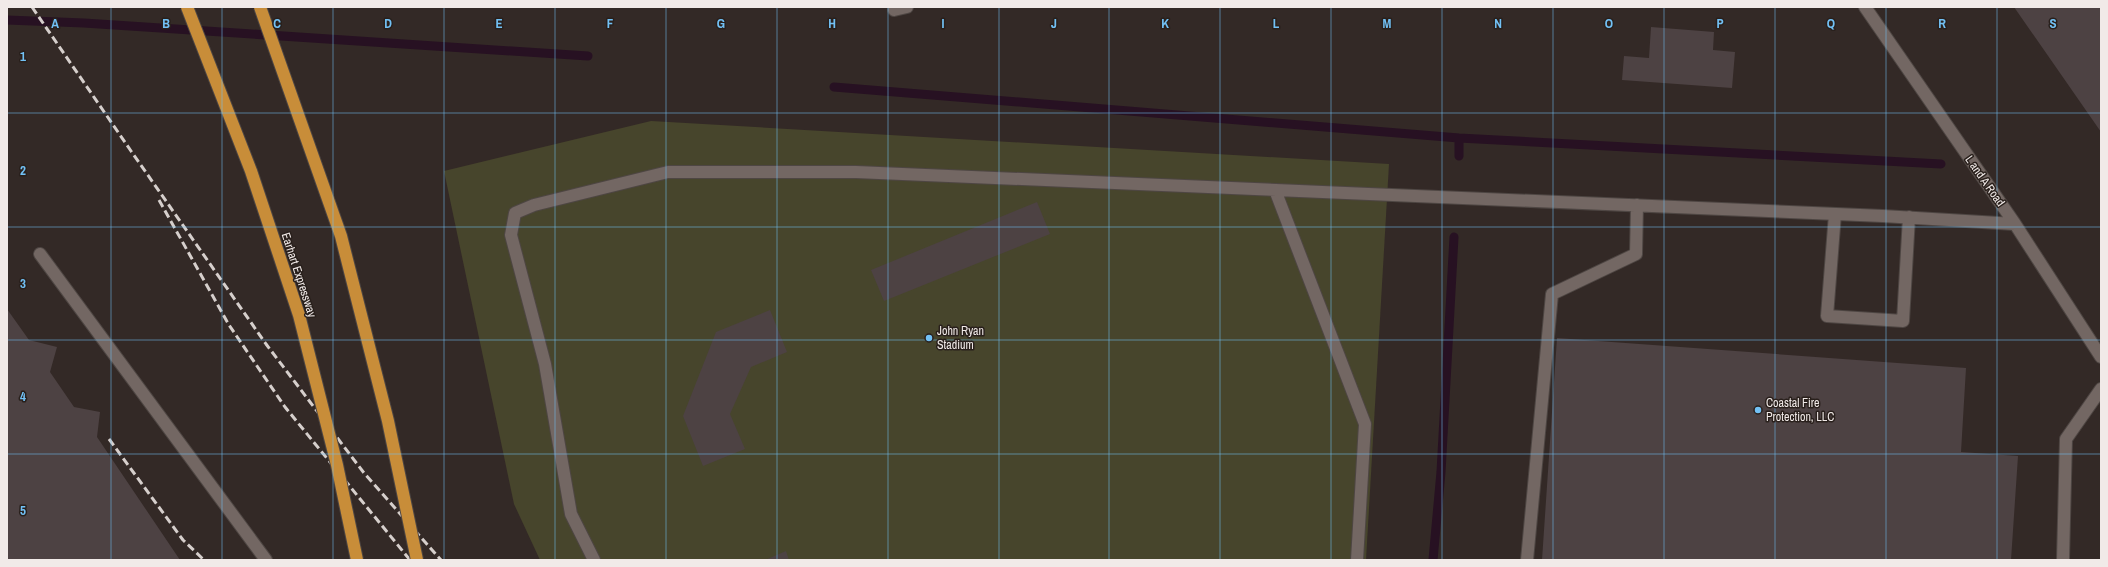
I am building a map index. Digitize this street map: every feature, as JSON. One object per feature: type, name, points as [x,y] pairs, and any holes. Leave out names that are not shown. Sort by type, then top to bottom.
[{"type":"highway","name":"Earhart Expressway","points":[[187,7],[251,171],[299,316],[337,464],[357,560]]},
{"type":"highway","points":[[260,7],[341,236],[388,421],[417,560]]},
{"type":"street","points":[[894,10],[907,7]]},
{"type":"street","name":"L and A Road","points":[[1865,7],[2015,224],[2101,357]]},
{"type":"street","points":[[594,560],[571,514],[545,364],[511,236],[515,213],[534,205],[668,172],[856,172],[1909,217],[2015,224]]},
{"type":"street","points":[[1275,190],[1365,424],[1357,560]]},
{"type":"street","points":[[1527,560],[1552,294],[1636,254],[1637,205]]},
{"type":"street","points":[[1835,214],[1827,316],[1903,320],[1909,217]]},
{"type":"street","points":[[40,254],[266,560]]},
{"type":"street","points":[[2063,560],[2066,439],[2101,389]]},
{"type":"shaded area","name":"John Ryan Stadium","points":[[651,121],[1389,164],[1366,560],[540,560],[514,504],[444,171]]},
{"type":"building","points":[[2014,7],[2101,7],[2101,132]]},
{"type":"building","points":[[1651,27],[1714,32],[1713,50],[1735,52],[1732,88],[1622,80],[1624,56],[1649,58]]},
{"type":"building","points":[[1037,202],[1050,234],[884,301],[871,270]]},
{"type":"building","points":[[7,309],[29,340],[57,347],[50,372],[74,407],[100,412],[97,437],[180,560],[7,560]]},
{"type":"building","points":[[770,310],[787,352],[751,367],[730,414],[745,449],[703,466],[683,416],[716,332]]},
{"type":"building","name":"Coastal Fire Protection, LLC","points":[[1557,338],[1966,368],[1961,452],[2018,456],[2011,560],[1542,560]]},
{"type":"building","points":[[786,551],[789,560],[765,560]]},
{"type":"waterway","points":[[7,20],[84,23],[588,56]]},
{"type":"waterway","points":[[834,87],[1459,138],[1941,164]]},
{"type":"waterway","points":[[1459,138],[1459,156]]},
{"type":"waterway","points":[[1433,560],[1441,472],[1454,237]]},
{"type":"railway","points":[[32,7],[266,344],[364,473],[441,560]]},
{"type":"railway","points":[[159,200],[229,325],[285,407],[410,560]]},
{"type":"railway","points":[[109,439],[183,540],[204,560]]},
{"type":"place","name":"John Ryan Stadium","points":[[929,338]]},
{"type":"place","name":"Coastal Fire Protection, LLC","points":[[1758,410]]}]
